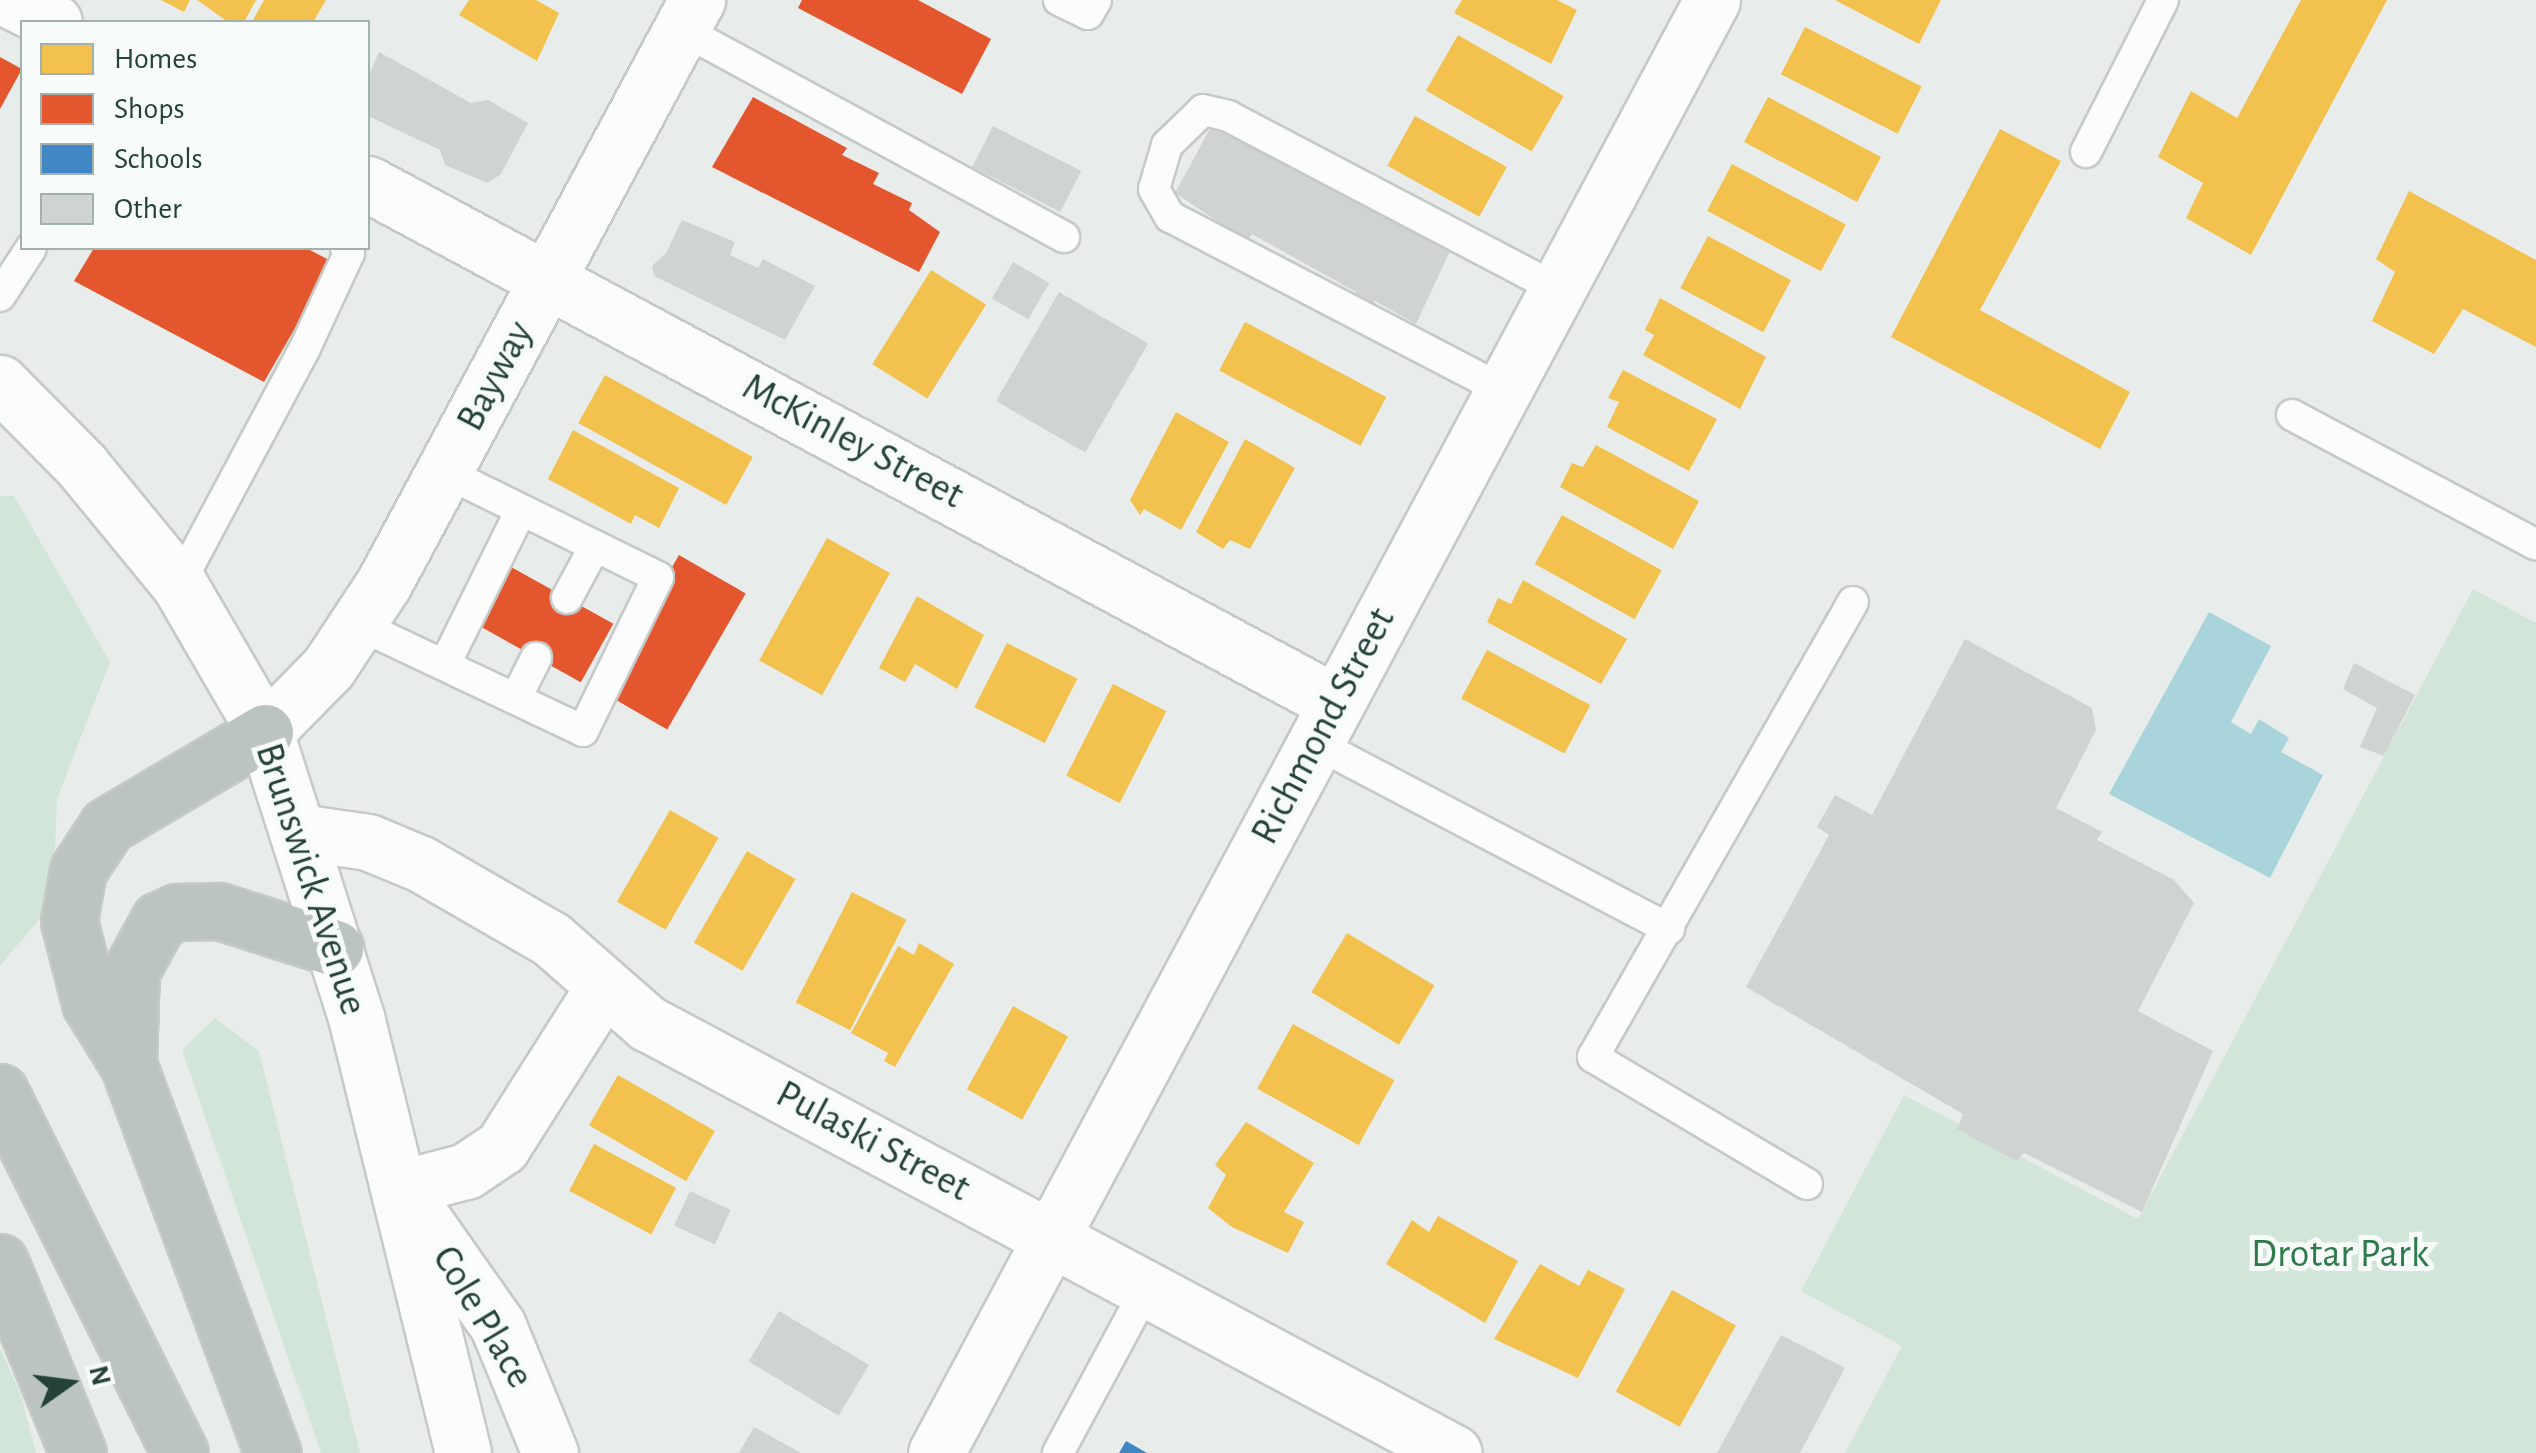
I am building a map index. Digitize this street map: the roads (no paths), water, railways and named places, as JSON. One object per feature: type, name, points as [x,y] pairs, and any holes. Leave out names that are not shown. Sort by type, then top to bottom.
[{"type":"highway","points":[[265,732],[126,810],[90,846],[71,896],[72,947],[90,1003],[128,1064],[273,1453]]},
{"type":"highway","points":[[128,1064],[131,971],[159,920],[177,912],[219,911],[334,948]]},
{"type":"highway","points":[[0,1092],[180,1453]]},
{"type":"highway","points":[[0,1262],[78,1453]]},
{"type":"street","points":[[10,0],[50,20]]},
{"type":"street","name":"Richmond Street","points":[[936,1453],[1712,0]]},
{"type":"street","name":"Bayway","points":[[265,732],[295,706],[358,624],[689,15]]},
{"type":"street","name":"McKinley Street","points":[[370,185],[548,276],[1325,723]]},
{"type":"street","name":"Brunswick Avenue","points":[[0,384],[95,480],[179,584],[265,732],[300,832],[401,1188],[463,1453]]},
{"type":"street","name":"Pulaski Street","points":[[300,832],[368,842],[409,858],[551,938],[603,988],[647,1022],[1454,1453]]},
{"type":"street","points":[[401,1188],[466,1171],[502,1147],[603,988]]},
{"type":"street","name":"Cole Place","points":[[401,1188],[498,1326],[550,1453]]},
{"type":"lane","points":[[1059,0],[1088,14],[1096,0]]},
{"type":"lane","points":[[2086,152],[2163,0]]},
{"type":"lane","points":[[689,15],[1064,237]]},
{"type":"lane","points":[[1503,390],[1170,216],[1154,189],[1167,145],[1186,120],[1203,110],[1228,116],[1557,289]]},
{"type":"lane","points":[[0,296],[30,250]]},
{"type":"lane","points":[[179,584],[305,348],[347,250]]},
{"type":"lane","points":[[2292,416],[2536,544]]},
{"type":"lane","points":[[358,624],[446,662],[584,731],[658,577],[444,472]]},
{"type":"lane","points":[[446,662],[521,510]]},
{"type":"lane","points":[[567,598],[595,546]]},
{"type":"lane","points":[[1808,1184],[1594,1057],[1853,602]]},
{"type":"lane","points":[[516,698],[536,658]]},
{"type":"lane","points":[[1325,723],[1668,928]]},
{"type":"lane","points":[[1058,1453],[1147,1288]]},
{"type":"water","points":[[2209,612],[2271,646],[2231,722],[2251,734],[2259,719],[2289,738],[2281,752],[2323,775],[2270,878],[2109,794]]},
{"type":"park label","name":"Drotar Park","points":[[2340,1254]]}]
